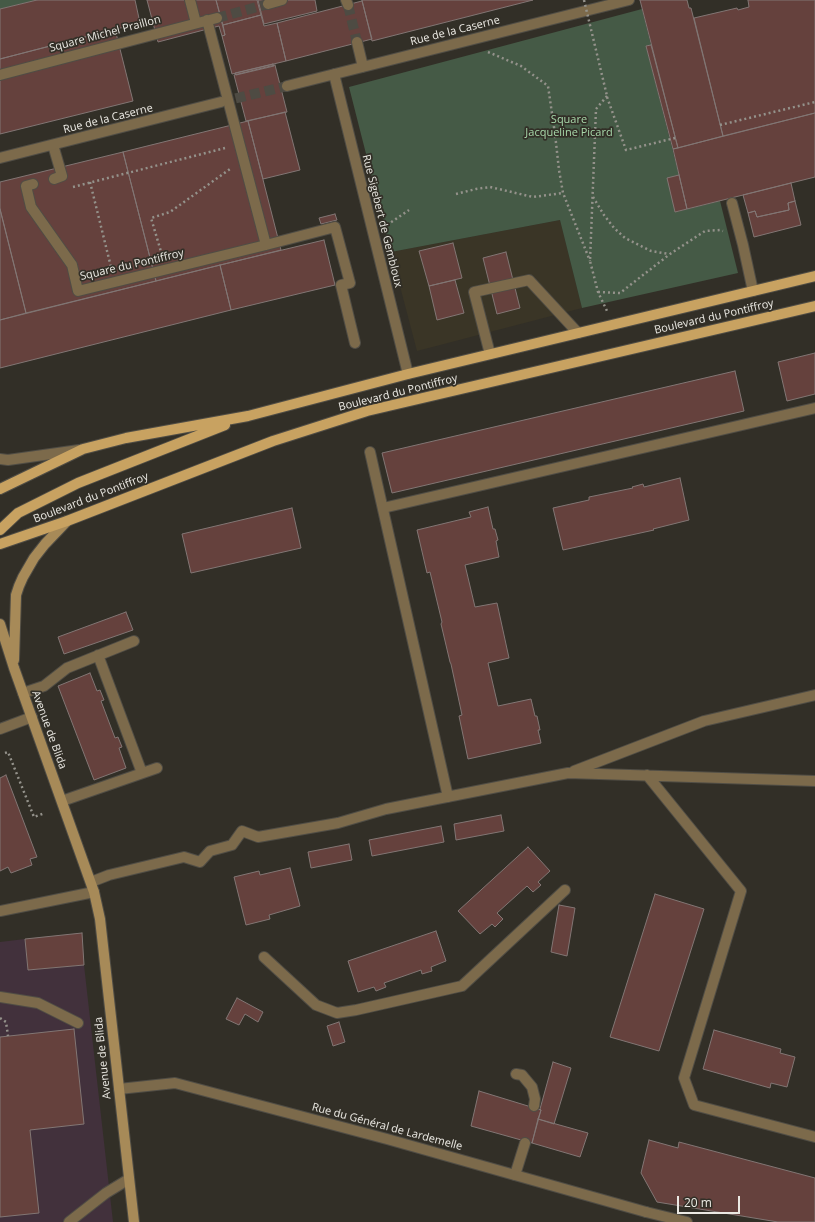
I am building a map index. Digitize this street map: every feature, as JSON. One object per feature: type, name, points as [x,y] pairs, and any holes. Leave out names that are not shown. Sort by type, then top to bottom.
[{"type":"main road","name":"Boulevard du Pontiffroy","points":[[0,489],[83,449],[126,438],[248,416],[408,374],[815,276]]},
{"type":"main road","name":"Boulevard du Pontiffroy","points":[[0,544],[67,521],[273,441],[367,411],[815,306]]},
{"type":"main road","name":"Boulevard du Pontiffroy","points":[[0,530],[18,513],[78,483],[248,416]]},
{"type":"main road","name":"Avenue de Blida","points":[[14,668],[16,595],[19,586],[34,558],[67,521]]},
{"type":"main road","name":"Avenue de Blida","points":[[0,627],[93,887],[100,919],[134,1222]]},
{"type":"street","points":[[190,0],[196,23]]},
{"type":"street","name":"Rue de la Caserne","points":[[287,86],[629,0]]},
{"type":"street","name":"Square Michel Praillon","points":[[0,74],[212,19],[239,145]]},
{"type":"street","points":[[357,42],[363,67]]},
{"type":"street","name":"Rue Sigebert de Gembloux","points":[[334,74],[408,374]]},
{"type":"street","name":"Rue de la Caserne","points":[[0,158],[222,102]]},
{"type":"street","points":[[52,145],[62,176],[54,179]]},
{"type":"street","points":[[239,145],[266,245]]},
{"type":"street","name":"Square du Pontiffroy","points":[[34,184],[26,186],[31,207],[72,265],[78,291],[335,227],[350,283],[341,285],[355,343]]},
{"type":"street","points":[[732,203],[753,292]]},
{"type":"street","points":[[490,354],[474,292],[530,280],[578,333]]},
{"type":"street","points":[[383,508],[815,408]]},
{"type":"street","points":[[0,459],[8,460],[83,449]]},
{"type":"street","points":[[370,452],[448,797]]},
{"type":"street","points":[[23,693],[44,686],[67,668],[134,641]]},
{"type":"street","points":[[98,655],[142,773]]},
{"type":"street","points":[[0,911],[93,887],[109,875],[184,857],[200,862],[210,851],[232,845],[242,831],[258,837],[338,823],[386,809],[568,773],[704,721],[815,695]]},
{"type":"street","points":[[0,729],[32,717]]},
{"type":"street","points":[[62,801],[157,768]]},
{"type":"street","points":[[568,773],[815,781]]},
{"type":"street","points":[[647,775],[741,891],[684,1078],[694,1105],[815,1137]]},
{"type":"street","points":[[264,957],[316,1005],[337,1012],[356,1010],[462,986],[565,890]]},
{"type":"street","points":[[0,995],[38,1003],[78,1023]]},
{"type":"street","points":[[516,1074],[522,1075],[532,1087],[535,1100],[534,1106]]},
{"type":"street","name":"Rue du Général de Lardemelle","points":[[119,1089],[175,1083],[387,1139],[646,1212],[687,1222]]},
{"type":"street","points":[[515,1175],[525,1143]]},
{"type":"street","points":[[70,1222],[106,1193],[129,1180]]},
{"type":"path","points":[[584,0],[607,96],[626,150],[675,138]]},
{"type":"path","points":[[461,42],[522,66],[548,86],[563,193],[590,261],[598,292],[614,324]]},
{"type":"path","points":[[590,261],[596,109],[607,96]]},
{"type":"path","points":[[720,125],[815,102]]},
{"type":"path","points":[[67,188],[239,145]]},
{"type":"path","points":[[166,270],[151,218],[170,212],[243,159]]},
{"type":"path","points":[[90,182],[114,282]]},
{"type":"path","points":[[456,194],[476,188],[490,187],[533,197],[563,193]]},
{"type":"path","points":[[593,197],[614,228],[625,238],[651,251],[670,254]]},
{"type":"path","points":[[373,234],[409,210]]},
{"type":"path","points":[[598,292],[620,293],[670,254],[705,231],[720,230],[743,245]]},
{"type":"path","points":[[5,753],[8,752],[34,817],[44,813]]},
{"type":"path","points":[[0,1018],[6,1022],[8,1036]]},
{"type":"shaded area","points":[[560,220],[582,308],[417,351],[391,252]]},
{"type":"shaded area","points":[[25,939],[28,970],[84,965],[113,1222],[0,1222],[0,942]]},
{"type":"green space","points":[[0,0],[37,0],[0,9]]},
{"type":"green space","name":"Square Jacqueline Picard","points":[[642,9],[651,45],[646,46],[679,175],[668,178],[676,212],[720,201],[738,273],[582,308],[560,220],[391,252],[349,87]]},
{"type":"building","points":[[37,0],[135,0],[140,23],[0,59],[0,9]]},
{"type":"building","points":[[147,0],[216,0],[225,35],[222,36],[219,26],[158,42]]},
{"type":"building","points":[[216,0],[257,0],[261,15],[223,25]]},
{"type":"building","points":[[258,0],[315,0],[317,11],[264,24]]},
{"type":"building","points":[[362,0],[533,0],[372,41]]},
{"type":"building","points":[[640,0],[687,0],[689,8],[691,8],[723,136],[678,148]]},
{"type":"building","points":[[748,0],[815,0],[815,113],[723,136],[694,18],[737,8],[738,10],[749,7]]},
{"type":"building","points":[[362,1],[372,39],[286,61],[277,23]]},
{"type":"building","points":[[261,15],[264,26],[277,23],[286,61],[232,74],[222,36],[225,35],[223,25]]},
{"type":"building","points":[[115,29],[133,101],[0,134],[0,59]]},
{"type":"building","points":[[651,45],[678,148],[673,149],[646,46]]},
{"type":"building","points":[[273,64],[274,66],[236,75],[235,73]]},
{"type":"building","points":[[275,65],[287,112],[246,121],[234,75]]},
{"type":"building","points":[[285,112],[300,170],[263,179],[248,121]]},
{"type":"building","points":[[815,113],[815,177],[687,209],[673,149]]},
{"type":"building","points":[[248,121],[281,250],[156,281],[123,152]]},
{"type":"building","points":[[123,152],[156,281],[26,313],[0,209],[0,182]]},
{"type":"building","points":[[679,175],[687,209],[675,212],[667,178]]},
{"type":"building","points":[[791,183],[795,201],[788,203],[789,210],[757,217],[755,211],[748,213],[743,195]]},
{"type":"building","points":[[795,201],[801,225],[754,237],[748,213],[755,211],[757,217],[789,210],[788,203]]},
{"type":"building","points":[[0,209],[26,313],[0,320]]},
{"type":"building","points":[[335,214],[337,220],[321,224],[319,218]]},
{"type":"building","points":[[324,240],[335,285],[231,310],[220,265]]},
{"type":"building","points":[[453,243],[462,278],[429,286],[419,251]]},
{"type":"building","points":[[506,252],[520,308],[497,314],[483,258]]},
{"type":"building","points":[[220,265],[231,310],[0,368],[0,320]]},
{"type":"building","points":[[455,280],[464,313],[437,320],[429,286]]},
{"type":"building","points":[[815,353],[815,394],[787,401],[778,362]]},
{"type":"building","points":[[735,371],[744,411],[392,493],[382,453]]},
{"type":"building","points":[[680,478],[689,520],[653,529],[654,530],[563,550],[553,508],[589,500],[589,497],[633,488],[632,487],[643,484],[644,487]]},
{"type":"building","points":[[488,507],[493,529],[495,529],[498,540],[496,541],[499,557],[465,565],[475,607],[497,603],[509,658],[488,663],[498,706],[531,699],[535,716],[537,716],[541,743],[468,759],[459,716],[462,715],[441,624],[442,622],[430,572],[427,573],[417,530],[471,517],[469,512]]},
{"type":"building","points":[[292,508],[301,548],[191,573],[182,534]]},
{"type":"building","points":[[126,612],[133,630],[64,654],[58,637]]},
{"type":"building","points":[[90,673],[97,691],[100,690],[104,700],[101,701],[115,738],[118,737],[122,747],[119,748],[126,768],[94,780],[58,686]]},
{"type":"building","points":[[6,775],[37,857],[30,859],[32,865],[11,873],[8,867],[0,871],[0,778]]},
{"type":"building","points":[[501,815],[504,831],[456,840],[454,824]]},
{"type":"building","points":[[441,826],[444,842],[372,856],[369,840]]},
{"type":"building","points":[[349,844],[352,860],[311,868],[308,852]]},
{"type":"building","points":[[528,847],[550,871],[538,882],[541,885],[533,892],[527,886],[497,913],[503,919],[495,927],[492,924],[480,934],[458,911]]},
{"type":"building","points":[[290,868],[300,906],[269,915],[270,919],[246,925],[234,877],[259,871],[260,875]]},
{"type":"building","points":[[655,894],[704,909],[659,1051],[610,1037]]},
{"type":"building","points":[[559,905],[575,908],[567,956],[551,952]]},
{"type":"building","points":[[436,931],[446,961],[431,967],[432,971],[422,974],[421,970],[384,983],[386,987],[376,991],[374,987],[358,992],[348,961]]},
{"type":"building","points":[[82,933],[84,965],[28,970],[25,939]]},
{"type":"building","points":[[237,998],[263,1012],[258,1022],[245,1014],[239,1025],[226,1019]]},
{"type":"building","points":[[339,1022],[345,1042],[333,1046],[327,1026]]},
{"type":"building","points":[[74,1029],[84,1124],[30,1130],[39,1213],[0,1217],[0,1037]]},
{"type":"building","points":[[714,1030],[781,1049],[780,1053],[795,1057],[787,1087],[771,1083],[770,1088],[703,1069]]},
{"type":"building","points":[[553,1062],[571,1068],[554,1124],[538,1119]]},
{"type":"building","points":[[479,1091],[541,1110],[532,1143],[471,1126]]},
{"type":"building","points":[[538,1119],[588,1133],[580,1157],[532,1143]]},
{"type":"building","points":[[649,1140],[678,1148],[679,1142],[815,1178],[815,1222],[778,1222],[657,1202],[641,1173]]},
{"type":"tunnel","points":[[217,18],[268,4]]},
{"type":"tunnel","points":[[348,5],[357,42]]},
{"type":"tunnel","points":[[221,102],[287,86]]}]
